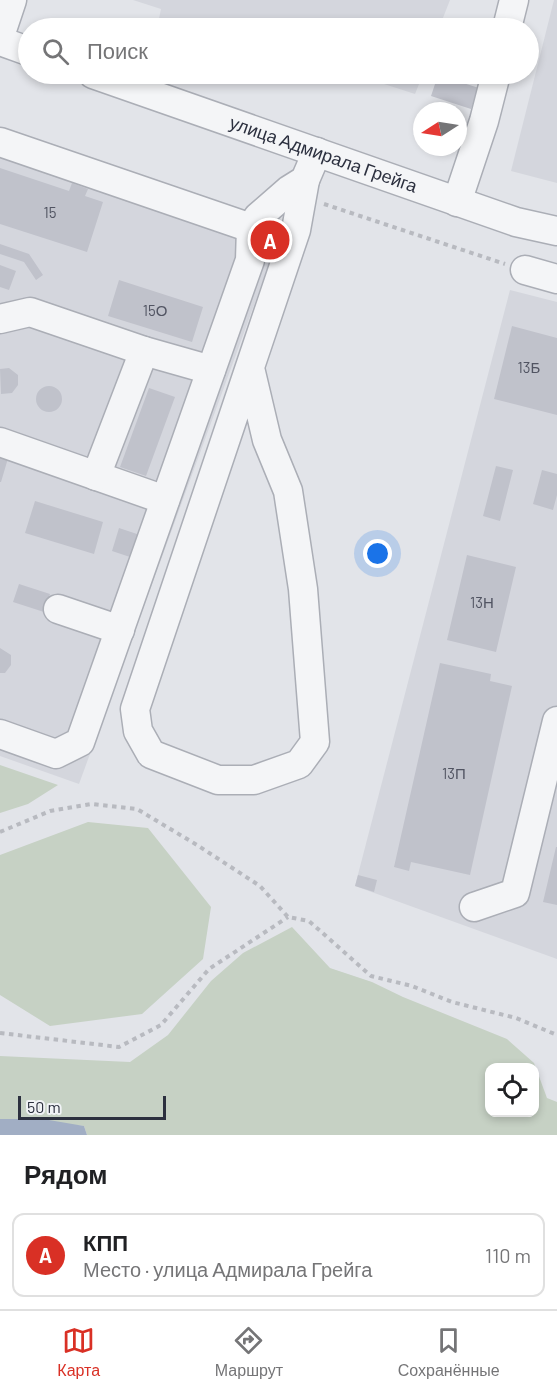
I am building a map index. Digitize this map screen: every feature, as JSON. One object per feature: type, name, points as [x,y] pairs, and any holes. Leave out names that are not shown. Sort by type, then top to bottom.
[{"type":"street","points":[[0,36],[12,0]]},
{"type":"street","points":[[510,18],[514,0]]},
{"type":"street","points":[[0,41],[18,47]]},
{"type":"street","name":"улица Адмирала Грейга","points":[[121,84],[516,222],[557,231]]},
{"type":"street","points":[[457,202],[484,121],[493,84]]},
{"type":"street","points":[[0,142],[251,228]]},
{"type":"street","points":[[250,368],[267,440],[288,491],[303,589],[315,742],[299,764],[254,780],[218,780],[151,754],[138,731],[135,709],[296,230],[304,189],[317,153]]},
{"type":"street","points":[[0,734],[56,754],[80,742],[250,260],[251,228],[258,217],[289,190],[304,189]]},
{"type":"street","points":[[525,270],[557,279]]},
{"type":"street","points":[[0,319],[30,312],[144,351],[211,370]]},
{"type":"street","points":[[96,476],[144,351]]},
{"type":"street","points":[[0,442],[165,500]]},
{"type":"street","points":[[58,609],[120,630]]},
{"type":"street","points":[[474,907],[515,893],[557,721]]},
{"type":"path","points":[[304,189],[525,270]]},
{"type":"path","points":[[0,832],[50,811],[91,804],[137,809],[260,886],[288,916],[309,921],[371,976],[412,986],[452,1002],[516,1018],[557,1035]]},
{"type":"path","points":[[0,1033],[119,1047],[162,1025],[209,969],[288,916]]},
{"type":"shaded area","points":[[133,0],[450,0],[443,18],[159,18],[161,9]]},
{"type":"shaded area","points":[[554,0],[557,0],[557,183],[511,171],[533,84],[539,84],[539,60]]},
{"type":"shaded area","points":[[384,84],[419,84],[415,94]]},
{"type":"shaded area","points":[[0,131],[283,226],[79,784],[0,756]]},
{"type":"shaded area","points":[[510,290],[557,302],[557,959],[355,886]]},
{"type":"green space","points":[[0,765],[58,785],[28,804],[0,813]]},
{"type":"green space","points":[[88,822],[148,828],[211,907],[203,959],[142,1014],[50,1026],[0,995],[0,855]]},
{"type":"green space","points":[[292,927],[330,968],[372,982],[507,1039],[534,1063],[485,1063],[485,1117],[539,1117],[539,1076],[547,1098],[557,1102],[557,1135],[87,1135],[84,1126],[0,1119],[0,1056],[130,1062],[168,1035],[211,981],[243,953]]},
{"type":"water","points":[[0,1119],[43,1119],[84,1126],[87,1135],[0,1135]]},
{"type":"building","points":[[435,84],[466,84],[479,88],[471,109],[467,108],[467,102],[449,102],[431,96]]},
{"type":"building","points":[[0,168],[69,191],[72,183],[88,189],[85,196],[103,202],[87,252],[0,224]]},
{"type":"building","points":[[269,221],[283,226],[271,260],[257,255]]},
{"type":"building","points":[[0,244],[29,254],[43,275],[36,280],[24,262],[0,254]]},
{"type":"building","points":[[0,265],[16,271],[9,290],[0,287]]},
{"type":"building","points":[[119,280],[203,307],[192,342],[108,316]]},
{"type":"building","points":[[512,326],[557,338],[557,415],[494,399]]},
{"type":"building","points":[[9,368],[18,375],[18,385],[12,393],[1,394],[0,369]]},
{"type":"building","points":[[49,386],[58,390],[62,399],[58,408],[49,412],[40,408],[36,399],[40,390]]},
{"type":"building","points":[[149,388],[175,397],[146,476],[120,467]]},
{"type":"building","points":[[0,452],[9,455],[1,482],[0,482]]},
{"type":"building","points":[[496,466],[513,470],[500,521],[483,516]]},
{"type":"building","points":[[542,470],[557,474],[557,495],[553,510],[533,504]]},
{"type":"building","points":[[35,501],[103,522],[94,554],[25,533]]},
{"type":"building","points":[[119,528],[140,535],[133,558],[112,551]]},
{"type":"building","points":[[467,555],[516,567],[496,652],[447,640]]},
{"type":"building","points":[[19,584],[50,594],[44,612],[13,602]]},
{"type":"building","points":[[0,648],[11,655],[11,665],[5,673],[0,673]]},
{"type":"building","points":[[440,663],[491,674],[490,681],[512,686],[470,875],[411,862],[409,871],[394,867]]},
{"type":"building","points":[[557,847],[557,905],[543,902]]},
{"type":"building","points":[[358,875],[377,880],[374,892],[355,886]]},
{"type":"place","name":"КПП","points":[[270,240]]}]
